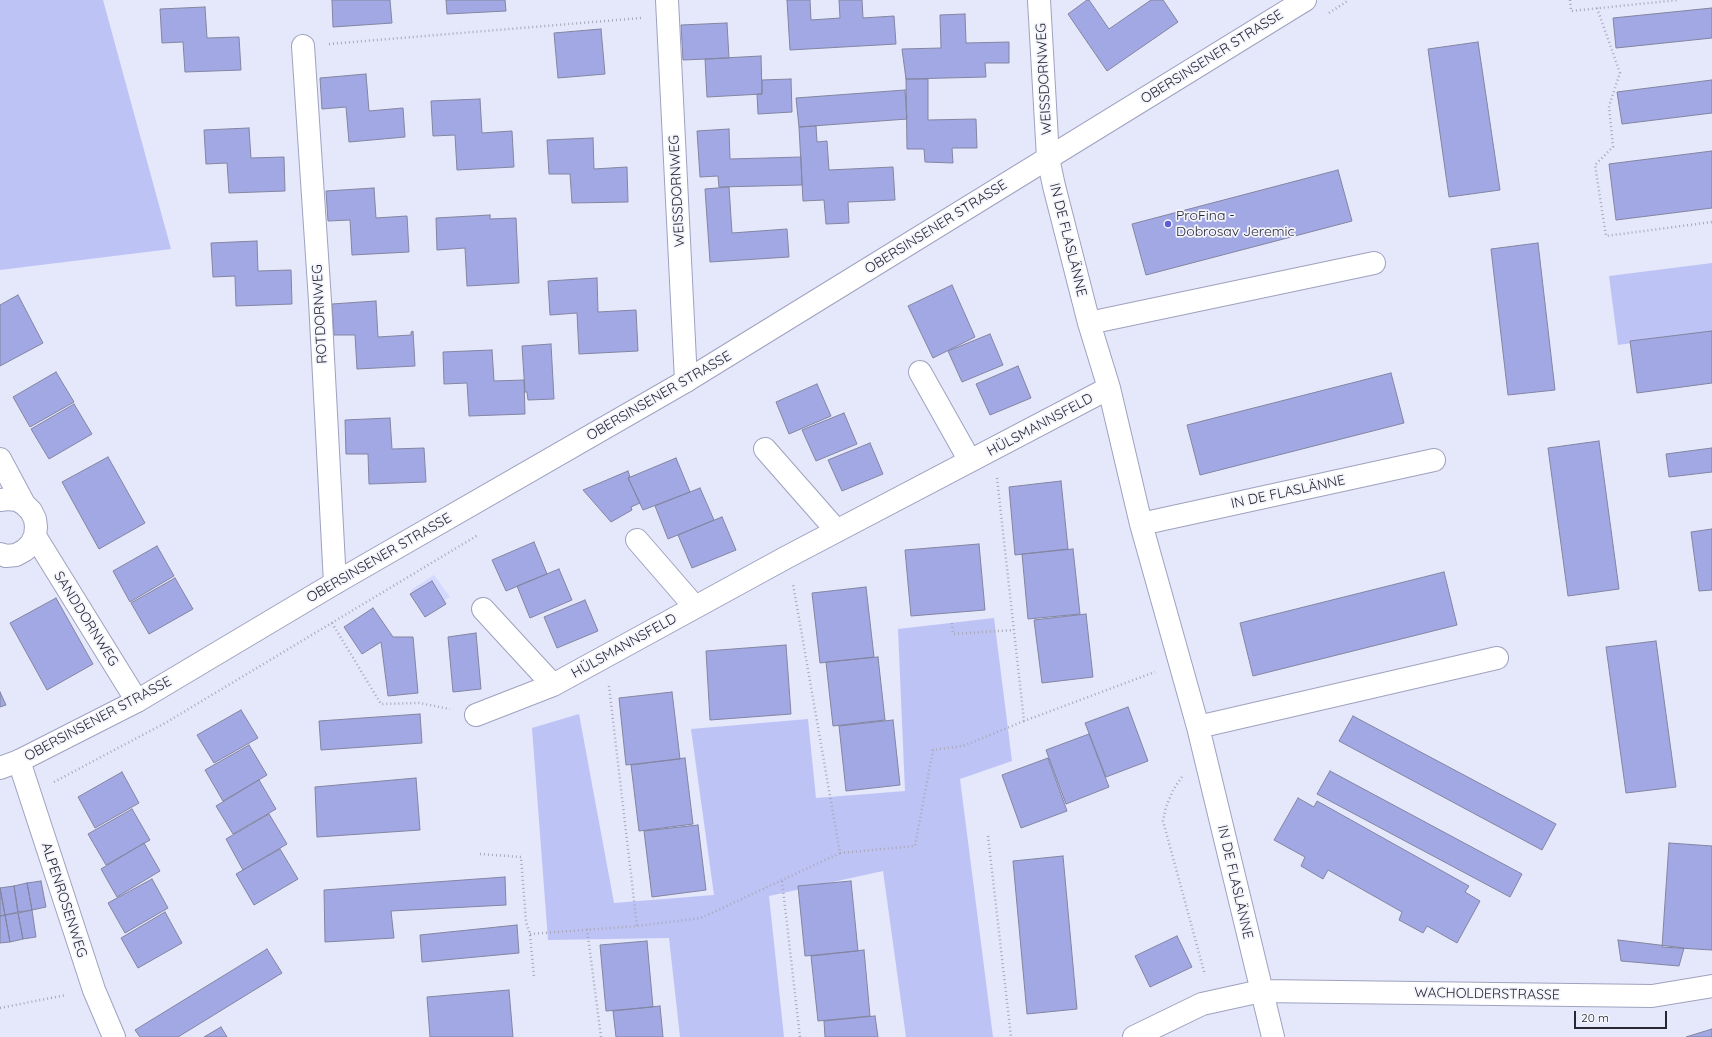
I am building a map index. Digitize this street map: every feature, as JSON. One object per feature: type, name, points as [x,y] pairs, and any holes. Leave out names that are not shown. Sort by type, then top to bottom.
[{"type":"street","name":"WEISSDORNWEG","points":[[1040,0],[1048,158]]},
{"type":"street","name":"OBERSINSENER STRASSE","points":[[10,765],[137,701],[335,583],[686,381],[1305,0]]},
{"type":"street","name":"WEISSDORNWEG","points":[[667,8],[686,381]]},
{"type":"street","name":"ROTDORNWEG","points":[[303,46],[320,309],[335,583]]},
{"type":"street","name":"IN DE FLASLÄNNE","points":[[1048,158],[1089,323],[1109,388],[1141,524],[1198,727],[1273,1037]]},
{"type":"street","points":[[1089,323],[1374,263]]},
{"type":"street","name":"HÜLSMANNSFELD","points":[[920,372],[970,461]]},
{"type":"street","name":"HÜLSMANNSFELD","points":[[476,715],[553,685],[787,557],[1109,388]]},
{"type":"street","points":[[765,449],[836,531]]},
{"type":"street","name":"SANDDORNWEG","points":[[0,459],[24,504],[31,511],[35,519],[35,536],[137,701]]},
{"type":"street","name":"IN DE FLASLÄNNE","points":[[1141,524],[1434,460]]},
{"type":"street","points":[[0,500],[17,500],[24,504]]},
{"type":"street","points":[[0,554],[6,556],[16,555],[25,550],[31,544],[35,536]]},
{"type":"street","name":"HÜLSMANNSFELD","points":[[637,540],[695,607]]},
{"type":"street","points":[[483,609],[553,685]]},
{"type":"street","points":[[1198,727],[1497,658]]},
{"type":"street","name":"ALPENROSENWEG","points":[[10,765],[94,990],[114,1037]]},
{"type":"street","name":"WACHOLDERSTRASSE","points":[[1261,991],[1652,996],[1712,986]]},
{"type":"street","points":[[1134,1037],[1202,1004],[1261,991]]},
{"type":"path","points":[[1570,0],[1571,11],[1678,0]]},
{"type":"path","points":[[303,46],[667,8]]},
{"type":"path","points":[[1596,8],[1620,73],[1609,106],[1613,147],[1595,165],[1606,236],[1712,222]]},
{"type":"path","points":[[992,450],[997,478],[1024,721]]},
{"type":"path","points":[[787,557],[796,599],[840,853]]},
{"type":"path","points":[[332,623],[381,704],[419,703],[476,715]]},
{"type":"path","points":[[952,624],[953,634],[1014,630]]},
{"type":"path","points":[[606,656],[637,926]]},
{"type":"path","points":[[530,934],[637,926],[701,918],[840,853],[915,846],[933,750],[963,746],[1024,721],[1180,664]]},
{"type":"path","points":[[1184,774],[1173,790],[1166,807],[1163,821],[1212,1002]]},
{"type":"path","points":[[988,836],[1012,1037]]},
{"type":"path","points":[[480,854],[520,857],[526,922],[530,934],[534,977]]},
{"type":"path","points":[[782,881],[800,1037]]},
{"type":"path","points":[[587,929],[601,1037]]},
{"type":"path","points":[[0,1008],[94,990]]},
{"type":"shaded area","points":[[0,0],[103,0],[171,249],[0,270]]},
{"type":"shaded area","points":[[1712,263],[1712,332],[1618,345],[1609,276]]},
{"type":"shaded area","points":[[434,575],[450,597],[426,611],[411,590]]},
{"type":"shaded area","points":[[994,618],[1012,761],[960,779],[993,1037],[906,1037],[883,871],[769,896],[784,1037],[680,1037],[669,938],[548,940],[532,728],[579,714],[614,903],[714,895],[691,729],[808,719],[816,798],[905,791],[898,629]]},
{"type":"building","points":[[332,0],[390,0],[392,23],[333,27]]},
{"type":"building","points":[[446,0],[505,0],[506,11],[447,14]]},
{"type":"building","points":[[787,0],[810,0],[811,20],[840,18],[839,0],[862,0],[863,18],[894,16],[896,44],[790,50]]},
{"type":"building","points":[[1089,0],[1109,29],[1151,0],[1163,0],[1178,22],[1107,71],[1068,14]]},
{"type":"building","points":[[205,7],[207,38],[239,37],[241,70],[185,72],[183,42],[162,43],[160,9]]},
{"type":"building","points":[[1712,8],[1712,38],[1616,48],[1613,18]]},
{"type":"building","points":[[965,14],[966,43],[1009,42],[1009,63],[985,63],[986,77],[906,79],[902,49],[941,48],[940,15]]},
{"type":"building","points":[[727,23],[729,58],[683,60],[681,25]]},
{"type":"building","points":[[601,29],[605,74],[558,78],[554,33]]},
{"type":"building","points":[[1478,42],[1500,190],[1449,197],[1428,49]]},
{"type":"building","points":[[761,56],[762,94],[707,97],[705,59]]},
{"type":"building","points":[[366,74],[369,111],[403,108],[405,137],[349,142],[346,107],[322,109],[320,78]]},
{"type":"building","points":[[791,79],[792,112],[758,114],[757,94],[762,94],[762,80]]},
{"type":"building","points":[[906,79],[928,79],[928,120],[976,119],[977,148],[952,148],[953,163],[925,162],[924,149],[907,149]]},
{"type":"building","points":[[1712,80],[1712,113],[1622,124],[1617,92]]},
{"type":"building","points":[[905,90],[907,119],[799,127],[796,98]]},
{"type":"building","points":[[480,99],[482,133],[512,131],[514,167],[457,170],[455,135],[433,136],[431,101]]},
{"type":"building","points":[[816,126],[817,142],[827,141],[829,170],[893,167],[895,200],[848,202],[849,223],[826,224],[824,200],[803,201],[799,127]]},
{"type":"building","points":[[249,128],[251,158],[284,157],[285,191],[229,193],[227,163],[206,164],[204,130]]},
{"type":"building","points":[[729,129],[730,159],[801,157],[802,185],[719,187],[718,176],[700,177],[697,131]]},
{"type":"building","points":[[593,138],[594,169],[627,167],[628,202],[572,203],[570,174],[549,174],[547,140]]},
{"type":"building","points":[[1712,151],[1712,208],[1616,220],[1609,164]]},
{"type":"building","points":[[1338,170],[1352,221],[1146,275],[1132,224]]},
{"type":"building","points":[[729,187],[732,233],[787,229],[789,257],[710,262],[705,189]]},
{"type":"building","points":[[374,188],[376,218],[407,216],[409,252],[352,255],[350,220],[328,221],[326,191]]},
{"type":"building","points":[[490,215],[490,219],[516,218],[519,283],[467,286],[465,248],[437,250],[436,218]]},
{"type":"building","points":[[257,241],[258,271],[291,270],[292,304],[236,306],[235,276],[213,277],[211,243]]},
{"type":"building","points":[[1538,243],[1555,390],[1508,395],[1491,249]]},
{"type":"building","points":[[597,278],[598,312],[636,310],[638,351],[579,354],[577,313],[550,315],[548,281]]},
{"type":"building","points":[[952,285],[975,337],[933,358],[908,306]]},
{"type":"building","points":[[18,295],[43,343],[0,366],[0,305]]},
{"type":"building","points":[[376,301],[378,337],[411,335],[411,332],[413,331],[415,366],[357,369],[355,335],[334,335],[332,304]]},
{"type":"building","points":[[1712,331],[1712,383],[1637,393],[1630,341]]},
{"type":"building","points":[[990,334],[1003,365],[962,382],[948,351]]},
{"type":"building","points":[[551,344],[554,399],[528,400],[527,392],[525,392],[522,346]]},
{"type":"building","points":[[492,350],[494,381],[524,380],[525,414],[469,416],[467,383],[444,384],[443,352]]},
{"type":"building","points":[[1018,366],[1031,398],[990,415],[976,384]]},
{"type":"building","points":[[56,372],[74,402],[30,427],[13,397]]},
{"type":"building","points":[[1391,373],[1404,423],[1200,475],[1187,425]]},
{"type":"building","points":[[817,384],[831,416],[789,434],[776,402]]},
{"type":"building","points":[[74,404],[92,434],[49,459],[31,429]]},
{"type":"building","points":[[844,413],[857,444],[816,461],[802,430]]},
{"type":"building","points":[[390,418],[392,449],[424,448],[426,482],[369,484],[368,454],[346,454],[345,420]]},
{"type":"building","points":[[1599,441],[1619,589],[1568,596],[1548,448]]},
{"type":"building","points":[[870,443],[883,474],[842,491],[828,460]]},
{"type":"building","points":[[1712,448],[1712,472],[1669,477],[1666,454]]},
{"type":"building","points":[[108,457],[145,523],[99,549],[62,482]]},
{"type":"building","points":[[676,458],[690,492],[643,510],[628,478]]},
{"type":"building","points":[[628,471],[630,477],[628,478],[640,503],[631,507],[632,510],[611,522],[583,490]]},
{"type":"building","points":[[1061,481],[1068,549],[1015,555],[1009,487]]},
{"type":"building","points":[[700,488],[714,520],[668,539],[655,506]]},
{"type":"building","points":[[722,517],[736,550],[692,568],[678,535]]},
{"type":"building","points":[[1712,529],[1712,590],[1699,591],[1691,532]]},
{"type":"building","points":[[534,542],[547,574],[506,591],[492,560]]},
{"type":"building","points":[[979,544],[985,610],[911,616],[905,550]]},
{"type":"building","points":[[157,546],[174,576],[130,602],[113,571]]},
{"type":"building","points":[[1073,549],[1080,614],[1028,619],[1022,554]]},
{"type":"building","points":[[559,569],[572,600],[530,618],[517,586]]},
{"type":"building","points":[[1444,572],[1457,625],[1253,676],[1240,623]]},
{"type":"building","points":[[175,578],[193,609],[149,634],[131,603]]},
{"type":"building","points":[[432,581],[446,604],[425,617],[410,594]]},
{"type":"building","points":[[866,587],[874,657],[820,663],[812,593]]},
{"type":"building","points":[[56,598],[93,664],[47,690],[10,623]]},
{"type":"building","points":[[585,600],[598,631],[557,648],[544,617]]},
{"type":"building","points":[[373,608],[393,637],[413,637],[418,693],[388,696],[381,642],[362,654],[344,627]]},
{"type":"building","points":[[1086,614],[1093,677],[1042,683],[1034,620]]},
{"type":"building","points":[[476,633],[481,689],[453,692],[448,637]]},
{"type":"building","points":[[1656,641],[1676,787],[1626,793],[1606,647]]},
{"type":"building","points":[[786,645],[791,714],[710,720],[706,651]]},
{"type":"building","points":[[878,657],[885,720],[833,726],[826,662]]},
{"type":"building","points":[[0,692],[6,705],[0,707]]},
{"type":"building","points":[[672,692],[680,759],[626,765],[619,698]]},
{"type":"building","points":[[1128,707],[1148,761],[1106,777],[1085,723]]},
{"type":"building","points":[[241,710],[258,738],[214,763],[197,735]]},
{"type":"building","points":[[420,714],[422,743],[321,750],[319,721]]},
{"type":"building","points":[[1353,716],[1556,824],[1542,850],[1339,741]]},
{"type":"building","points":[[893,720],[900,785],[846,791],[839,726]]},
{"type":"building","points":[[1089,734],[1109,787],[1066,804],[1046,750]]},
{"type":"building","points":[[249,745],[267,775],[223,801],[205,770]]},
{"type":"building","points":[[685,758],[693,824],[639,831],[631,765]]},
{"type":"building","points":[[1048,758],[1067,811],[1021,828],[1002,775]]},
{"type":"building","points":[[1330,771],[1522,874],[1510,897],[1317,794]]},
{"type":"building","points":[[122,772],[139,803],[95,828],[78,797]]},
{"type":"building","points":[[416,778],[420,830],[317,837],[315,787]]},
{"type":"building","points":[[259,780],[276,809],[233,834],[216,806]]},
{"type":"building","points":[[1298,798],[1314,807],[1317,801],[1469,886],[1465,892],[1480,901],[1457,943],[1427,926],[1423,933],[1399,920],[1402,912],[1328,870],[1323,879],[1301,866],[1305,857],[1274,840]]},
{"type":"building","points":[[132,809],[150,840],[106,865],[88,834]]},
{"type":"building","points":[[269,814],[287,844],[243,870],[226,839]]},
{"type":"building","points":[[698,825],[706,890],[652,897],[644,831]]},
{"type":"building","points":[[144,843],[160,871],[117,897],[101,869]]},
{"type":"building","points":[[1669,843],[1712,846],[1712,950],[1662,947]]},
{"type":"building","points":[[280,849],[298,879],[254,905],[236,874]]},
{"type":"building","points":[[1063,856],[1077,1009],[1027,1014],[1013,861]]},
{"type":"building","points":[[505,877],[506,905],[391,911],[394,938],[325,942],[324,890]]},
{"type":"building","points":[[152,879],[168,908],[125,933],[108,903]]},
{"type":"building","points":[[41,881],[46,907],[32,910],[27,883]]},
{"type":"building","points":[[851,881],[858,951],[805,956],[798,886]]},
{"type":"building","points":[[27,883],[32,910],[18,912],[14,886]]},
{"type":"building","points":[[14,886],[18,912],[5,915],[0,888]]},
{"type":"building","points":[[0,888],[5,915],[0,916]]},
{"type":"building","points":[[32,910],[36,937],[23,939],[18,913]]},
{"type":"building","points":[[165,912],[182,943],[138,968],[121,938]]},
{"type":"building","points":[[18,913],[23,939],[10,942],[5,915]]},
{"type":"building","points":[[5,915],[10,942],[0,943],[0,916]]},
{"type":"building","points":[[517,925],[519,953],[422,962],[420,935]]},
{"type":"building","points":[[1177,936],[1192,967],[1150,987],[1135,956]]},
{"type":"building","points":[[1618,940],[1684,948],[1679,966],[1621,961]]},
{"type":"building","points":[[647,941],[653,1007],[606,1011],[600,945]]},
{"type":"building","points":[[267,949],[282,973],[178,1037],[140,1037],[135,1030]]},
{"type":"building","points":[[864,950],[870,1016],[818,1021],[811,956]]},
{"type":"building","points":[[509,990],[513,1037],[430,1037],[427,997]]},
{"type":"building","points":[[660,1006],[663,1037],[616,1037],[613,1011]]},
{"type":"building","points":[[875,1016],[878,1037],[825,1037],[824,1021]]},
{"type":"building","points":[[221,1027],[227,1037],[204,1037]]},
{"type":"building","points":[[1712,1029],[1712,1037],[1686,1037]]},
{"type":"place","name":"ProFina - Dobrosav Jeremic","points":[[1168,224]]}]
